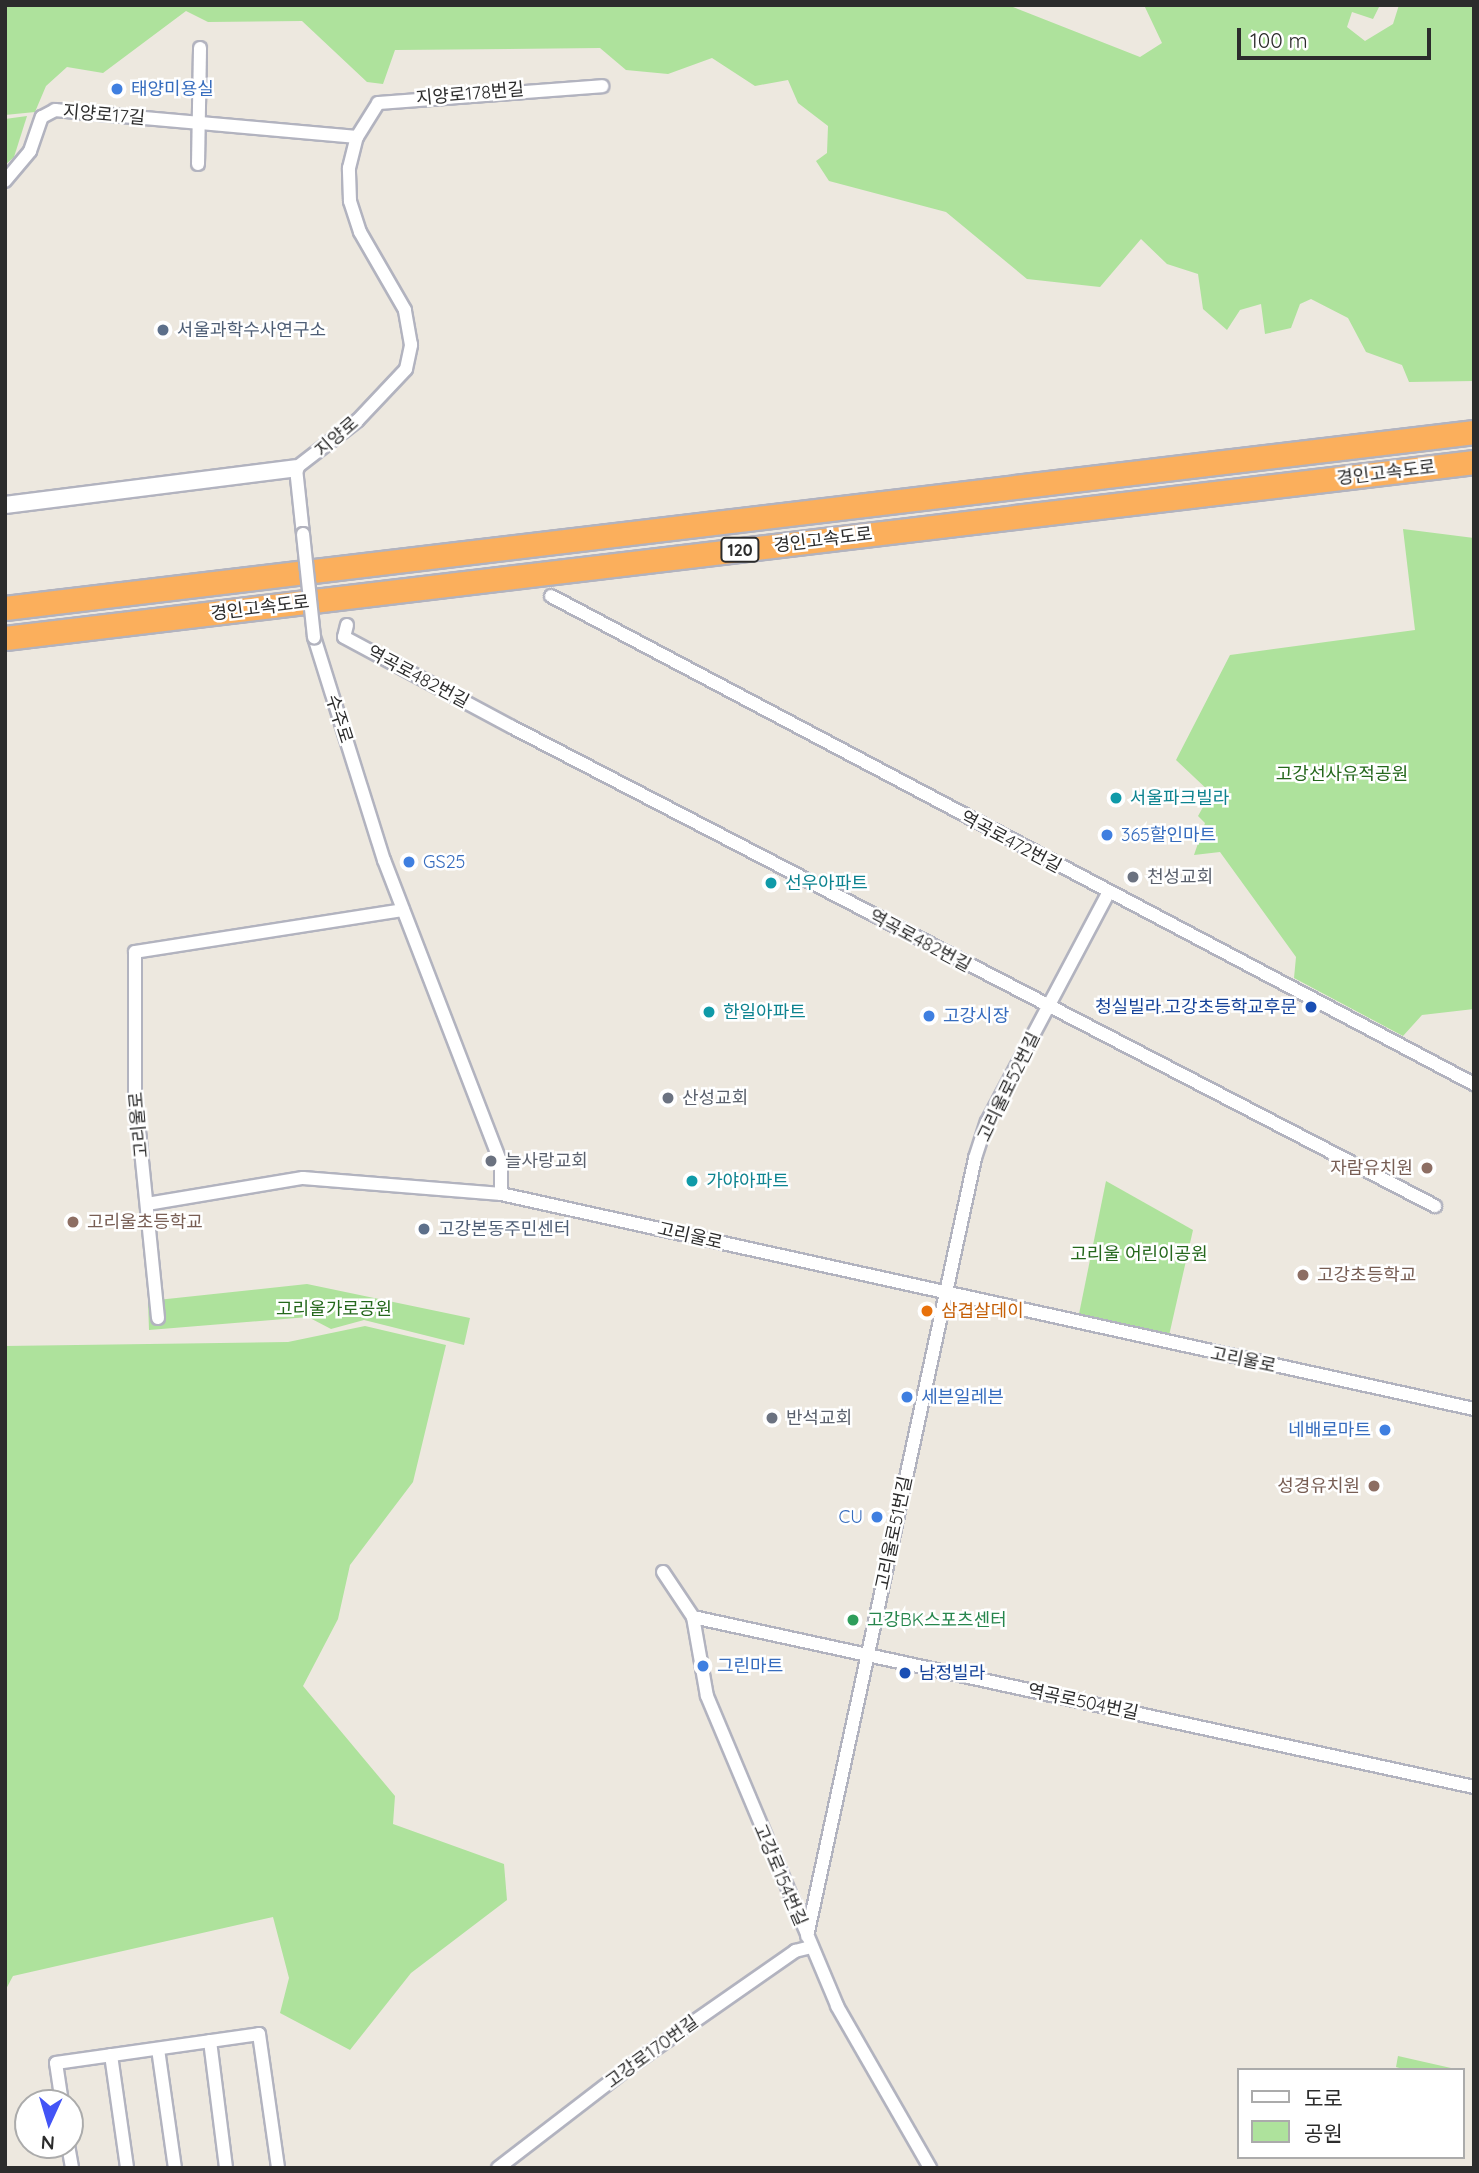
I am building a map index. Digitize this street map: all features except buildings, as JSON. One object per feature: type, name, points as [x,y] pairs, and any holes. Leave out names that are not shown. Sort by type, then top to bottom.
[{"type":"highway","name":"경인고속도로","points":[[5,608],[1474,432]]},
{"type":"highway","name":"경인고속도로","points":[[5,638],[1474,462]]},
{"type":"street","points":[[198,163],[201,123],[200,48]]},
{"type":"street","name":"지양로178번길","points":[[357,137],[377,103],[602,86]]},
{"type":"street","name":"지양로17길","points":[[5,181],[30,151],[42,117],[55,110],[357,137]]},
{"type":"street","name":"지양로","points":[[5,505],[296,468],[359,420],[406,369],[411,345],[405,310],[360,232],[350,201],[349,168],[357,137]]},
{"type":"street","name":"수주로","points":[[296,468],[314,637],[403,910],[501,1164],[500,1194]]},
{"type":"street","name":"역곡로472번길","points":[[551,596],[1108,893],[1474,1084]]},
{"type":"street","name":"역곡로482번길","points":[[347,625],[345,637],[356,643],[1048,1008],[1435,1206]]},
{"type":"street","name":"고리울로52번길","points":[[946,1294],[987,1122],[1108,893]]},
{"type":"street","name":"고리울로","points":[[403,910],[135,952],[135,1092],[147,1204],[303,1178],[500,1194],[1474,1409]]},
{"type":"street","points":[[147,1204],[158,1318]]},
{"type":"street","name":"고리울로51번길","points":[[809,1941],[867,1656],[946,1294]]},
{"type":"street","name":"고강로154번길","points":[[663,1572],[693,1617],[708,1696],[837,2006],[930,2168]]},
{"type":"street","name":"역곡로504번길","points":[[693,1617],[1474,1787]]},
{"type":"street","name":"고강로170번길","points":[[498,2168],[629,2067],[809,1941]]},
{"type":"street","points":[[60,2089],[56,2063],[259,2034],[278,2168]]},
{"type":"street","points":[[210,2041],[226,2168]]},
{"type":"street","points":[[158,2049],[175,2168]]},
{"type":"street","points":[[111,2055],[127,2168]]},
{"type":"green space","points":[[5,5],[1008,5],[1140,57],[1162,43],[1144,5],[1380,5],[1373,19],[1352,12],[1347,27],[1365,41],[1393,24],[1399,5],[1474,5],[1474,381],[1409,382],[1402,365],[1366,352],[1348,318],[1311,299],[1300,304],[1291,328],[1265,334],[1261,304],[1240,310],[1227,330],[1203,309],[1198,274],[1167,264],[1141,239],[1100,287],[1027,279],[946,212],[829,181],[816,161],[827,153],[828,126],[798,103],[788,80],[755,86],[712,58],[668,74],[626,70],[600,48],[395,50],[383,84],[367,82],[302,21],[208,22],[186,11],[103,73],[67,67],[46,86],[35,112],[5,115]]},
{"type":"green space","points":[[27,116],[14,157],[5,165],[5,119]]},
{"type":"green space","name":"고강선사유적공원","points":[[1403,529],[1474,538],[1474,1009],[1422,1015],[1403,1036],[1294,978],[1296,957],[1220,852],[1194,855],[1205,823],[1198,816],[1211,793],[1176,760],[1230,655],[1415,630]]},
{"type":"green space","name":"고리울 어린이공원","points":[[1106,1181],[1193,1230],[1168,1340],[1078,1319]]},
{"type":"green space","name":"고리울가로공원","points":[[307,1284],[470,1318],[464,1345],[364,1320],[331,1329],[308,1317],[149,1330],[148,1301]]},
{"type":"green space","points":[[365,1326],[446,1345],[413,1482],[350,1565],[338,1619],[303,1686],[395,1796],[393,1824],[504,1864],[507,1900],[411,1973],[350,2050],[280,2013],[289,1978],[273,1917],[13,1976],[5,1991],[5,1346],[288,1342]]},
{"type":"green space","points":[[1398,2056],[1451,2068],[1399,2068],[1396,2067]]},
{"type":"place","name":"태양미용실","points":[[117,89]]},
{"type":"place","name":"서울과학수사연구소","points":[[163,330]]},
{"type":"place","name":"서울파크빌라","points":[[1116,798]]},
{"type":"place","name":"365할인마트","points":[[1107,835]]},
{"type":"place","name":"GS25","points":[[409,862]]},
{"type":"place","name":"천성교회","points":[[1133,877]]},
{"type":"place","name":"선우아파트","points":[[771,883]]},
{"type":"place","name":"청실빌라.고강초등학교후문","points":[[1311,1007]]},
{"type":"place","name":"한일아파트","points":[[709,1012]]},
{"type":"place","name":"고강시장","points":[[929,1016]]},
{"type":"place","name":"산성교회","points":[[668,1098]]},
{"type":"place","name":"늘사랑교회","points":[[491,1161]]},
{"type":"place","name":"자람유치원","points":[[1427,1168]]},
{"type":"place","name":"가야아파트","points":[[692,1181]]},
{"type":"place","name":"고리울초등학교","points":[[73,1222]]},
{"type":"place","name":"고강본동주민센터","points":[[424,1229]]},
{"type":"place","name":"고강초등학교","points":[[1303,1275]]},
{"type":"place","name":"삼겹살데이","points":[[927,1311]]},
{"type":"place","name":"세븐일레븐","points":[[907,1397]]},
{"type":"place","name":"반석교회","points":[[772,1418]]},
{"type":"place","name":"네배로마트","points":[[1385,1430]]},
{"type":"place","name":"성경유치원","points":[[1374,1486]]},
{"type":"place","name":"CU","points":[[877,1517]]},
{"type":"place","name":"고강BK스포츠센터","points":[[853,1620]]},
{"type":"place","name":"그린마트","points":[[703,1666]]},
{"type":"place","name":"남정빌라","points":[[905,1673]]}]
